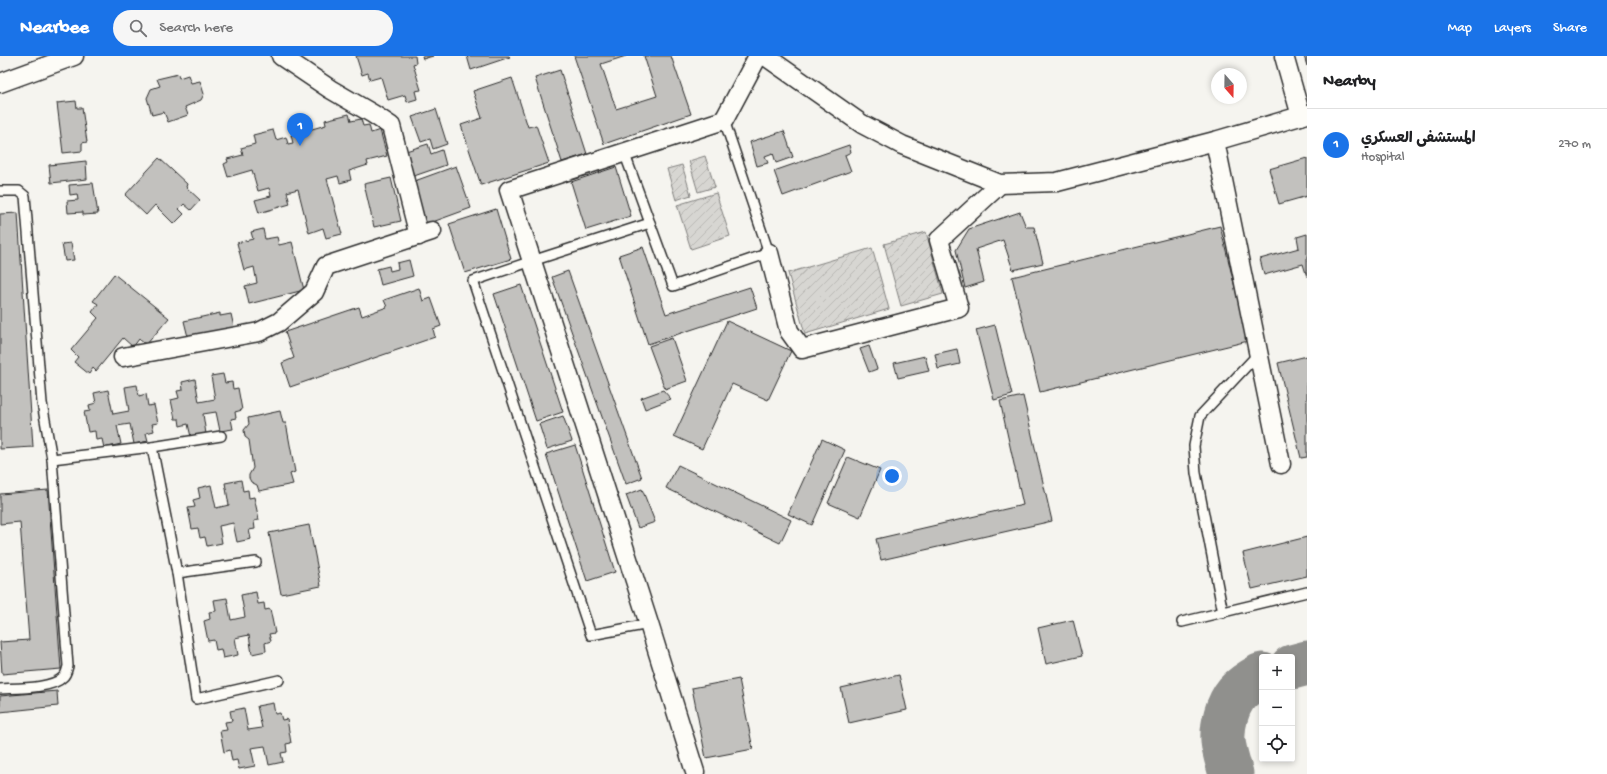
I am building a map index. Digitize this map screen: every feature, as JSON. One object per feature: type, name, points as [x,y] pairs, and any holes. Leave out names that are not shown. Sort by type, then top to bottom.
[{"type":"street","points":[[0,83],[74,56]]},
{"type":"street","points":[[123,357],[259,332],[279,322],[314,292],[326,266],[426,233],[391,126],[330,89],[282,56]]},
{"type":"street","points":[[695,772],[649,624],[509,190],[724,120],[758,56]]},
{"type":"street","points":[[765,56],[783,63],[862,124],[902,145],[1000,184],[1057,182],[1215,141],[1304,115],[1284,56]]},
{"type":"street","points":[[1215,141],[1281,464]]},
{"type":"street","points":[[768,253],[789,331],[802,349],[959,308],[939,240],[1000,184]]},
{"type":"lane","points":[[624,152],[672,286],[768,253],[724,120]]},
{"type":"lane","points":[[0,191],[19,191],[26,196],[42,403],[52,459],[68,666],[65,676],[57,683],[0,689]]},
{"type":"lane","points":[[649,624],[591,635],[473,281],[532,260],[650,224]]},
{"type":"lane","points":[[1223,613],[1196,473],[1194,446],[1200,416],[1258,354]]},
{"type":"lane","points":[[52,459],[152,447],[221,436]]},
{"type":"lane","points":[[152,447],[177,573],[196,699],[279,680]]},
{"type":"lane","points":[[177,573],[256,562]]},
{"type":"lane","points":[[1182,622],[1307,592]]},
{"type":"shaded area","points":[[705,156],[715,187],[698,192],[689,161]]},
{"type":"shaded area","points":[[682,165],[691,195],[676,200],[667,169]]},
{"type":"shaded area","points":[[716,193],[730,236],[691,249],[677,205]]},
{"type":"shaded area","points":[[926,232],[943,294],[901,306],[884,244]]},
{"type":"shaded area","points":[[872,248],[889,309],[805,334],[788,273]]},
{"type":"building","points":[[356,56],[415,56],[416,63],[413,64],[421,90],[415,91],[417,99],[407,102],[405,95],[388,100],[381,77],[370,80],[368,73],[362,75]]},
{"type":"building","points":[[422,56],[433,56],[423,59]]},
{"type":"building","points":[[467,56],[509,56],[510,57],[471,70]]},
{"type":"building","points":[[574,56],[626,56],[601,64],[616,109],[657,96],[644,56],[671,56],[691,114],[604,144]]},
{"type":"building","points":[[1304,56],[1307,56],[1307,66]]},
{"type":"building","points":[[560,70],[587,154],[562,162],[535,78]]},
{"type":"building","points":[[178,74],[179,78],[188,75],[191,83],[200,81],[204,94],[201,100],[185,107],[188,115],[168,122],[164,112],[152,115],[147,98],[151,89],[160,86],[157,79]]},
{"type":"building","points":[[512,78],[528,127],[536,125],[549,163],[481,185],[461,125],[482,118],[473,91]]},
{"type":"building","points":[[76,101],[77,108],[82,108],[87,142],[82,143],[82,151],[63,153],[57,103]]},
{"type":"building","points":[[436,109],[447,144],[433,149],[430,139],[421,142],[412,117]]},
{"type":"building","points":[[349,114],[351,121],[361,119],[363,126],[369,125],[371,133],[380,130],[387,156],[367,161],[368,165],[349,171],[351,180],[340,183],[338,176],[327,179],[342,234],[326,238],[323,228],[309,233],[298,189],[287,192],[290,204],[259,213],[255,200],[271,196],[269,188],[258,191],[252,170],[228,177],[224,164],[228,162],[227,159],[243,155],[241,148],[255,144],[253,135],[273,130],[276,140],[286,137],[288,144],[293,143],[291,135],[326,125],[325,120]]},
{"type":"building","points":[[784,131],[793,157],[776,163],[773,153],[765,156],[768,163],[757,166],[750,142]]},
{"type":"building","points":[[428,144],[431,154],[442,150],[446,165],[414,176],[406,151]]},
{"type":"building","points":[[849,145],[851,152],[845,155],[851,171],[783,196],[774,171]]},
{"type":"building","points":[[159,158],[187,184],[186,187],[200,200],[191,210],[184,204],[179,209],[184,214],[174,224],[155,205],[146,215],[125,195]]},
{"type":"building","points":[[1307,158],[1307,196],[1279,204],[1269,169]]},
{"type":"building","points":[[86,161],[87,179],[51,183],[49,165]]},
{"type":"building","points":[[456,166],[471,208],[427,224],[412,182]]},
{"type":"building","points":[[616,167],[631,216],[586,230],[571,182]]},
{"type":"building","points":[[391,178],[401,221],[374,227],[364,184]]},
{"type":"building","points":[[93,183],[98,214],[83,215],[83,212],[68,213],[67,201],[78,200],[77,194],[70,195],[69,185]]},
{"type":"building","points":[[496,209],[511,259],[465,273],[449,224]]},
{"type":"building","points":[[1020,212],[1026,227],[1034,227],[1043,263],[1013,270],[1003,240],[976,249],[984,282],[965,288],[956,250],[969,229]]},
{"type":"building","points":[[18,213],[33,447],[0,449],[0,214]]},
{"type":"building","points":[[1220,226],[1248,341],[1040,392],[1012,277]]},
{"type":"building","points":[[263,229],[265,239],[277,237],[279,245],[292,242],[304,290],[249,304],[245,286],[257,283],[254,267],[244,270],[237,243],[253,239],[251,232]]},
{"type":"building","points":[[1307,234],[1307,277],[1303,264],[1264,275],[1260,259],[1299,248],[1297,237]]},
{"type":"building","points":[[71,243],[74,260],[65,261],[62,244]]},
{"type":"building","points":[[643,247],[666,314],[750,287],[757,308],[648,344],[619,255]]},
{"type":"building","points":[[409,260],[413,276],[381,285],[377,269],[389,266],[390,271],[398,269],[397,263]]},
{"type":"building","points":[[568,271],[642,478],[626,484],[552,277]]},
{"type":"building","points":[[114,274],[169,318],[146,345],[139,339],[133,347],[123,338],[96,371],[93,368],[89,374],[74,362],[78,357],[71,350],[98,318],[92,312],[98,304],[93,301]]},
{"type":"building","points":[[521,285],[563,412],[536,421],[494,294]]},
{"type":"building","points":[[419,288],[423,301],[431,298],[441,326],[433,329],[435,337],[290,387],[282,363],[294,358],[285,332],[359,307],[362,316],[387,307],[384,300]]},
{"type":"building","points":[[220,313],[220,316],[231,314],[235,332],[189,341],[184,321]]},
{"type":"building","points":[[727,321],[791,351],[768,400],[732,384],[702,449],[674,436]]},
{"type":"building","points":[[995,325],[1012,395],[994,400],[976,330]]},
{"type":"building","points":[[672,338],[687,381],[665,389],[649,346]]},
{"type":"building","points":[[869,346],[877,369],[869,372],[860,349]]},
{"type":"building","points":[[957,349],[960,364],[938,369],[935,354]]},
{"type":"building","points":[[925,356],[929,371],[898,378],[894,363]]},
{"type":"building","points":[[1307,356],[1307,457],[1301,458],[1278,363]]},
{"type":"building","points":[[223,374],[225,383],[232,382],[233,389],[238,388],[242,410],[235,412],[236,418],[231,419],[233,429],[220,431],[216,412],[203,414],[206,434],[191,437],[188,424],[180,426],[179,419],[175,419],[171,400],[179,398],[177,391],[183,390],[182,382],[195,379],[199,402],[215,399],[211,376]]},
{"type":"building","points":[[137,385],[139,396],[146,394],[148,406],[154,405],[158,423],[152,424],[154,431],[146,433],[148,441],[134,444],[130,424],[117,426],[121,444],[104,448],[102,439],[96,440],[95,431],[88,432],[84,412],[90,411],[89,405],[96,403],[94,393],[108,390],[113,414],[129,411],[125,387]]},
{"type":"building","points":[[663,390],[671,399],[645,409],[641,398]]},
{"type":"building","points":[[1023,396],[1052,521],[881,560],[876,539],[1023,505],[1000,401]]},
{"type":"building","points":[[280,411],[283,423],[286,423],[295,472],[290,474],[293,484],[259,491],[257,485],[251,482],[249,478],[253,468],[249,440],[245,437],[244,430],[249,424],[248,418]]},
{"type":"building","points":[[563,416],[572,441],[547,449],[539,424]]},
{"type":"building","points":[[822,439],[845,450],[812,525],[788,514]]},
{"type":"building","points":[[575,445],[615,572],[587,581],[546,454]]},
{"type":"building","points":[[848,457],[880,470],[860,517],[828,503]]},
{"type":"building","points":[[678,465],[791,520],[780,543],[666,488]]},
{"type":"building","points":[[241,480],[243,491],[248,490],[249,498],[254,497],[259,520],[254,521],[255,529],[249,530],[251,539],[237,542],[233,523],[219,526],[222,543],[207,546],[205,537],[200,538],[198,528],[192,529],[188,508],[195,507],[193,500],[200,498],[198,488],[211,485],[216,508],[229,505],[225,483]]},
{"type":"building","points":[[642,489],[655,522],[638,528],[626,495]]},
{"type":"building","points":[[48,490],[61,669],[2,674],[0,642],[29,640],[20,522],[0,524],[0,494]]},
{"type":"building","points":[[309,525],[321,586],[281,594],[269,533]]},
{"type":"building","points":[[1307,537],[1307,576],[1252,589],[1243,553]]},
{"type":"building","points":[[256,592],[258,604],[264,603],[265,610],[270,609],[275,633],[269,634],[271,641],[265,643],[266,651],[252,654],[249,635],[235,638],[238,655],[223,658],[221,649],[216,650],[214,640],[208,641],[204,621],[210,619],[209,612],[216,611],[214,600],[227,598],[231,620],[245,617],[241,595]]},
{"type":"building","points":[[1073,620],[1082,656],[1046,664],[1038,628]]},
{"type":"building","points":[[899,675],[907,710],[849,723],[841,688]]},
{"type":"building","points":[[739,679],[753,749],[706,758],[692,688]]},
{"type":"building","points":[[57,691],[58,706],[0,712],[0,696]]},
{"type":"building","points":[[273,703],[275,714],[280,713],[282,720],[287,719],[291,743],[286,744],[287,752],[281,753],[283,762],[269,765],[265,746],[251,748],[255,766],[239,769],[237,760],[232,761],[230,750],[224,752],[220,731],[227,730],[225,722],[232,721],[230,711],[244,708],[248,730],[262,728],[257,706]]},
{"type":"taxiway","points":[[1295,666],[1307,663]]},
{"type":"taxiway","points":[[1231,774],[1223,741],[1223,728],[1226,716],[1230,703],[1237,693],[1259,677]]},
{"type":"place","name":"المستشفى العسكري","points":[[300,146]]}]
